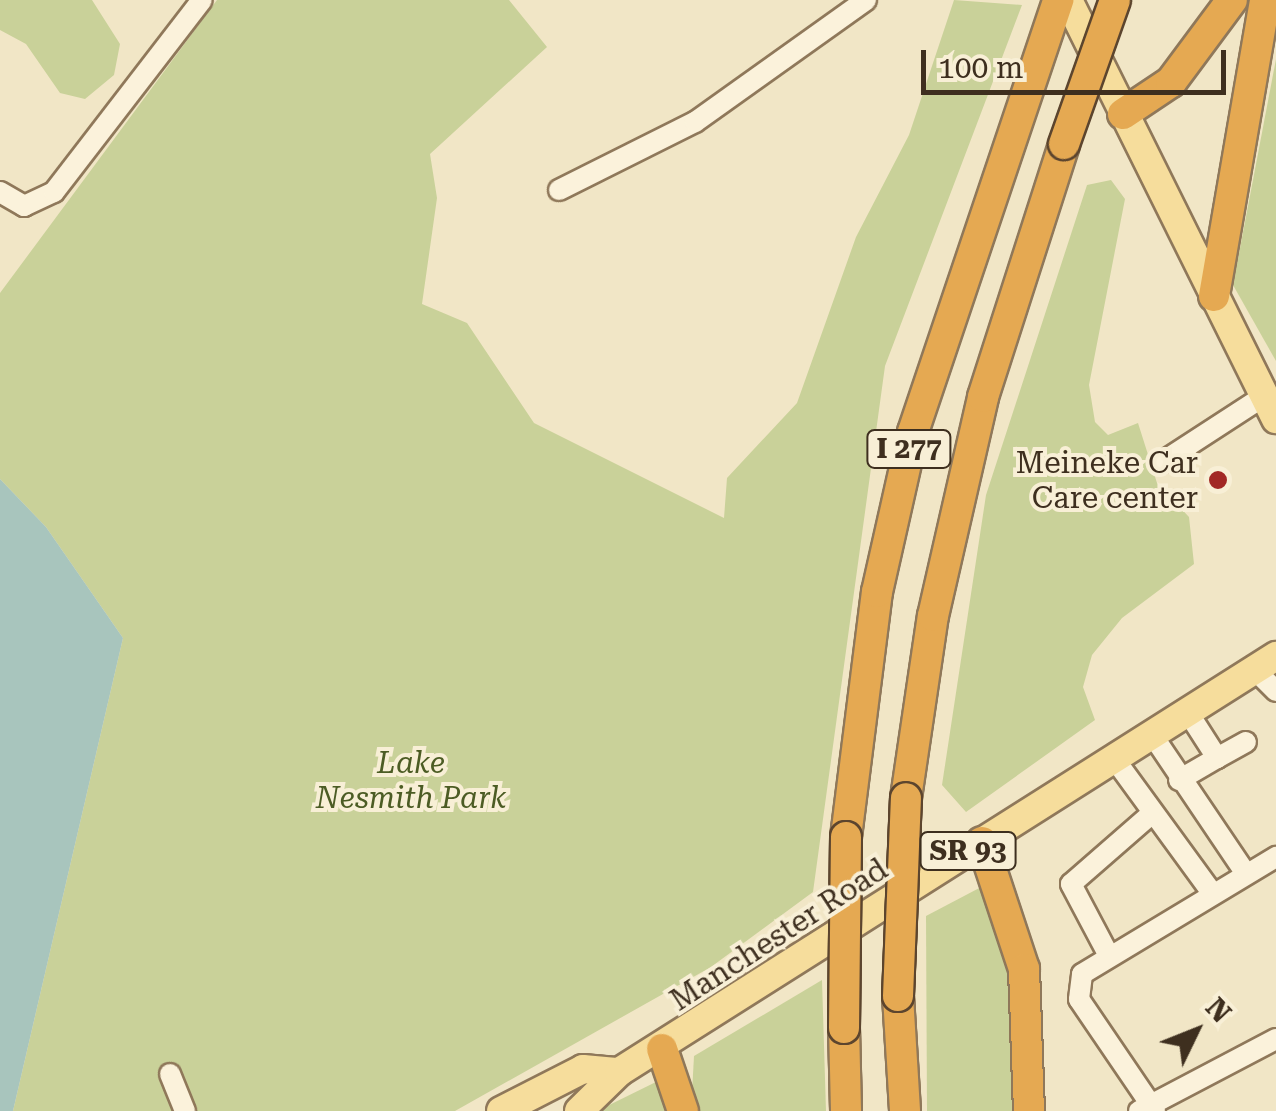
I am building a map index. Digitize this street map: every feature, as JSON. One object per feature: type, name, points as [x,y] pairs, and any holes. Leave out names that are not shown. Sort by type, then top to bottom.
[{"type":"highway","name":"I 277","points":[[846,1111],[846,838],[877,592],[913,432],[1058,0]]},
{"type":"highway","name":"I 277","points":[[905,1111],[898,996],[906,798],[965,472],[1064,144],[1116,0]]},
{"type":"highway","points":[[1123,114],[1172,82],[1232,0]]},
{"type":"highway","points":[[1214,296],[1265,0]]},
{"type":"highway","points":[[982,842],[1024,969],[1029,1111]]},
{"type":"highway","points":[[662,1049],[683,1111]]},
{"type":"main road","points":[[1068,0],[1272,408]]},
{"type":"main road","name":"Manchester Road","points":[[578,1111],[618,1072],[662,1049],[1265,662]]},
{"type":"main road","name":"Manchester Road","points":[[500,1111],[583,1069],[618,1072]]},
{"type":"street","points":[[0,192],[24,206],[54,192],[202,0]]},
{"type":"street","points":[[560,190],[695,122],[866,0]]},
{"type":"street","points":[[1161,463],[1272,408]]},
{"type":"street","points":[[1265,662],[1276,691]]},
{"type":"street","points":[[1187,711],[1217,758]]},
{"type":"street","points":[[1151,733],[1179,780],[1246,874]]},
{"type":"street","points":[[1179,780],[1246,742]]},
{"type":"street","points":[[1112,757],[1150,814],[1212,893]]},
{"type":"street","points":[[1107,952],[1071,884],[1150,814]]},
{"type":"street","points":[[1276,857],[1107,952],[1082,974],[1079,999],[1148,1108],[1276,1039]]},
{"type":"street","points":[[170,1074],[185,1111]]},
{"type":"green space","points":[[0,0],[92,0],[120,44],[114,75],[85,99],[60,93],[26,44],[0,30]]},
{"type":"green space","name":"Lake Nesmith Park","points":[[217,0],[509,0],[547,47],[430,154],[437,198],[422,304],[467,323],[534,423],[724,518],[727,478],[797,403],[856,237],[909,135],[954,0],[1022,5],[885,366],[813,892],[711,967],[455,1111],[13,1111],[123,638],[46,527],[0,479],[0,293]]},
{"type":"green space","points":[[1276,59],[1276,361],[1233,285]]},
{"type":"green space","points":[[1111,180],[1125,199],[1089,385],[1095,422],[1108,435],[1138,423],[1157,483],[1189,517],[1194,564],[1122,618],[1092,655],[1083,687],[1095,720],[966,812],[942,785],[986,495],[1087,185]]},
{"type":"green space","points":[[985,885],[998,904],[1014,1012],[1013,1111],[927,1111],[926,916]]},
{"type":"green space","points":[[822,980],[826,1111],[691,1111],[694,1056]]},
{"type":"green space","points":[[662,1079],[673,1111],[597,1111]]},
{"type":"water","points":[[0,479],[46,527],[123,638],[13,1111],[0,1111]]},
{"type":"place","name":"Meineke Car Care center","points":[[1218,480]]}]
